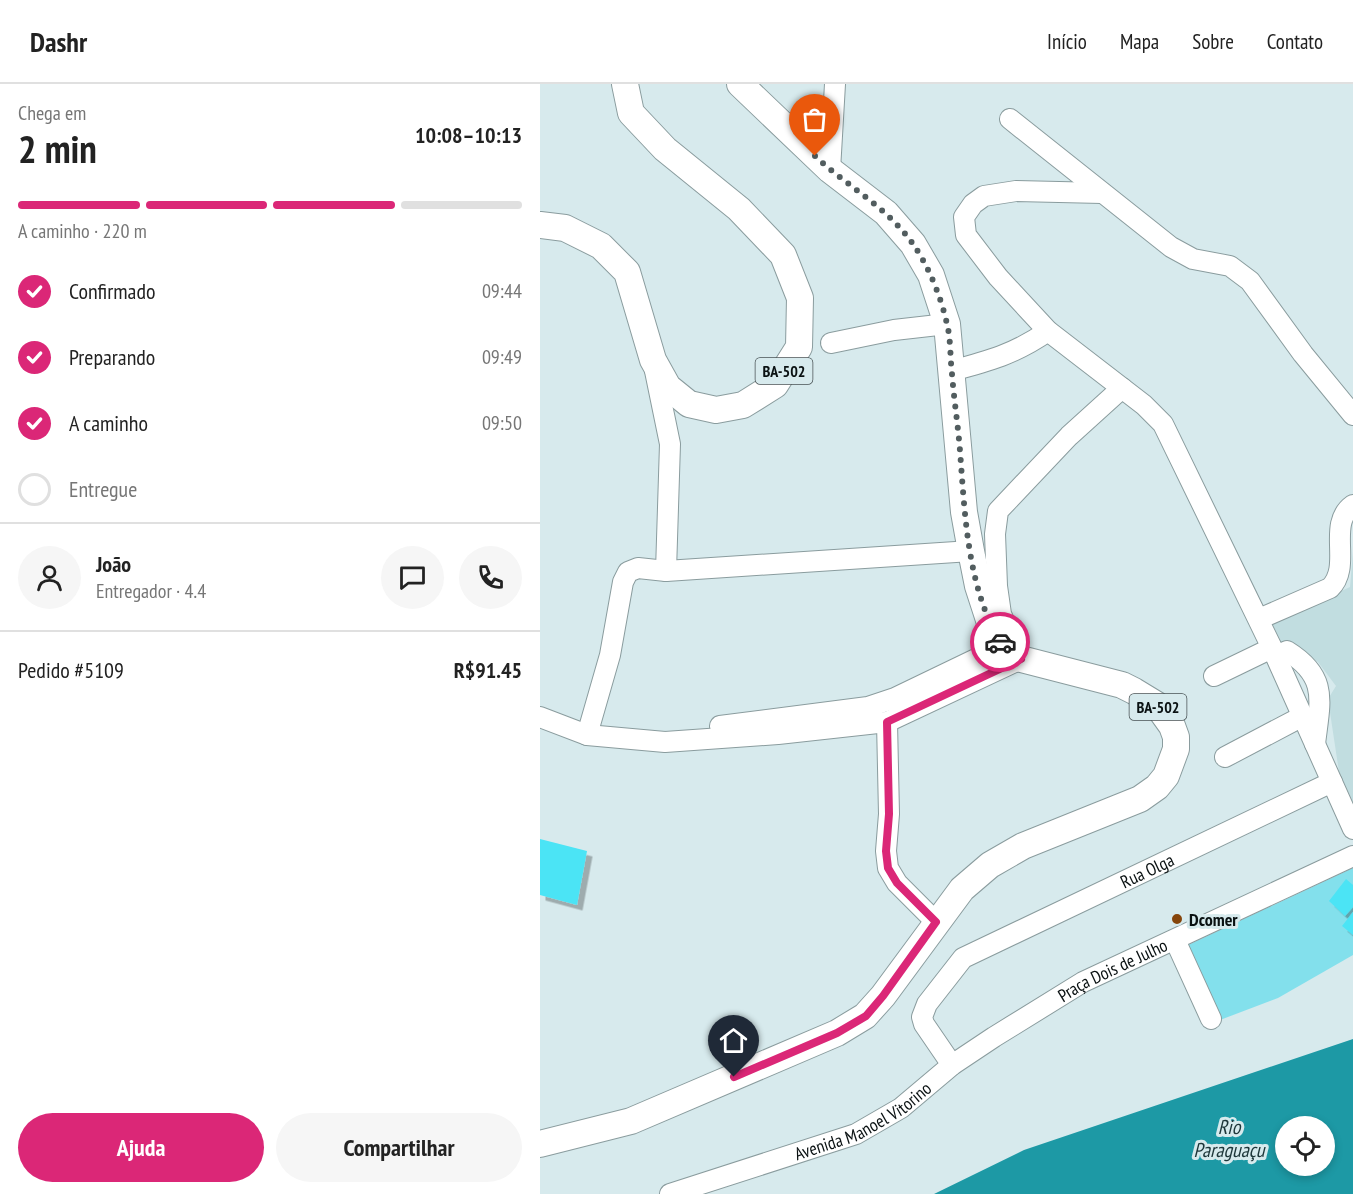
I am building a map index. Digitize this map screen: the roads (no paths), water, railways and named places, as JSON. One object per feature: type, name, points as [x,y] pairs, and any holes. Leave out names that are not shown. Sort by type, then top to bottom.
[{"type":"main road","name":"BA-502","points":[[540,225],[565,228],[602,246],[627,272],[653,360],[668,387],[689,404],[716,410],[743,405],[775,385],[799,347],[800,298],[783,255],[739,209],[665,149],[631,113],[625,84]]},
{"type":"main road","points":[[740,84],[830,170],[886,213],[913,244],[931,274],[947,324],[964,512],[978,586],[990,624],[1012,653]]},
{"type":"main road","name":"BA-502","points":[[540,1144],[631,1121],[837,1033],[866,1016],[962,889],[990,865],[1023,846],[1140,799],[1157,787],[1166,776],[1172,762],[1176,749],[1176,737],[1172,726],[1157,705],[1122,685],[1012,653]]},
{"type":"street","points":[[830,170],[835,84]]},
{"type":"street","points":[[1011,119],[1171,247],[1193,259],[1230,266],[1250,281],[1303,354],[1353,416]]},
{"type":"street","points":[[1102,193],[1016,191],[984,196],[973,204],[964,217],[966,235],[998,277],[1048,331],[1144,405],[1163,424],[1274,652],[1353,829]]},
{"type":"street","points":[[831,343],[894,330],[947,324]]},
{"type":"street","points":[[951,371],[1000,358],[1026,346],[1048,331]]},
{"type":"street","points":[[653,360],[670,444],[666,571]]},
{"type":"street","points":[[1012,653],[1001,614],[997,586],[994,534],[998,511],[1069,436],[1122,388]]},
{"type":"street","points":[[1258,619],[1330,588],[1336,582],[1339,574],[1341,523],[1344,512],[1353,505]]},
{"type":"street","points":[[587,735],[610,655],[623,582],[628,572],[638,568],[666,571],[971,551]]},
{"type":"street","points":[[1214,676],[1274,652],[1287,651],[1307,665],[1316,678],[1320,694],[1315,744]]},
{"type":"street","points":[[540,717],[587,735],[665,742],[778,734],[887,722],[1012,653]]},
{"type":"street","points":[[699,728],[868,707],[1012,653]]},
{"type":"street","points":[[1225,757],[1303,716]]},
{"type":"street","points":[[887,722],[889,814],[886,851],[888,868],[897,883],[936,922]]},
{"type":"street","name":"Rua Olga","points":[[952,1065],[924,1024],[922,1017],[927,1004],[963,958],[1332,782]]},
{"type":"street","name":"Praça Dois de Julho","points":[[1036,1012],[1083,982],[1353,856]]},
{"type":"street","points":[[1175,940],[1211,1018]]},
{"type":"street","name":"Avenida Manoel Vitorino","points":[[670,1194],[856,1134],[901,1108],[952,1065],[1036,1012]]},
{"type":"water","name":"Rio Paraguaçu","points":[[1353,1039],[1353,1194],[934,1194],[1024,1150]]},
{"type":"place","name":"Dcomer","points":[[1177,919]]}]
